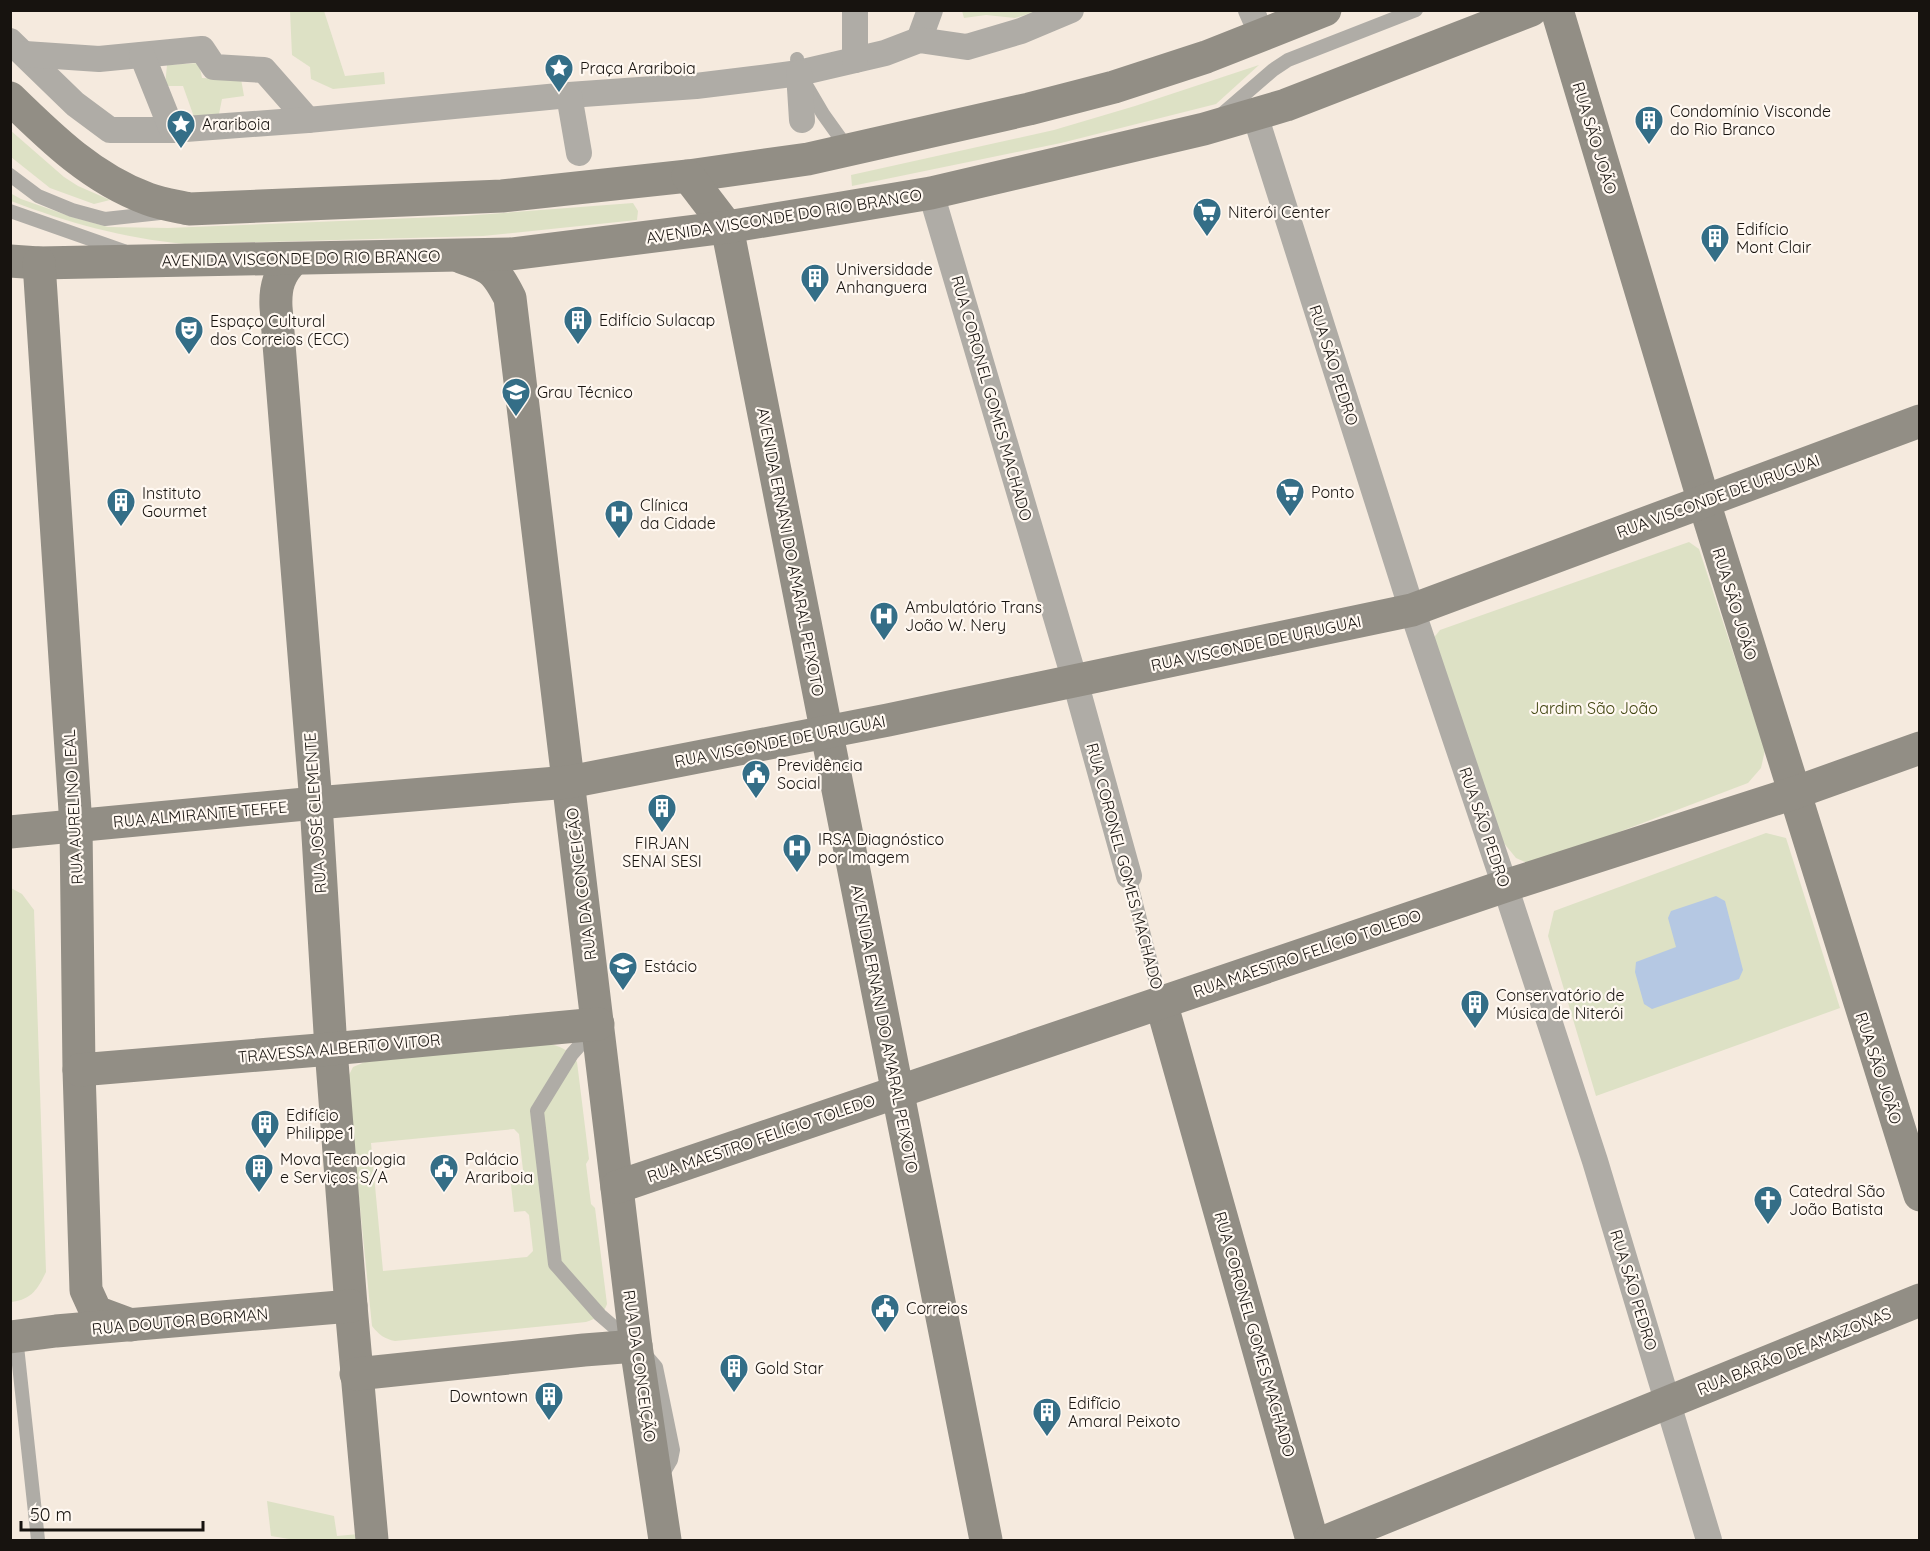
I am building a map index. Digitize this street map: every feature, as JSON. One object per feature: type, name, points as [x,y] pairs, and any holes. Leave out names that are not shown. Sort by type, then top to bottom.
[{"type":"street","points":[[855,10],[855,60]]},
{"type":"street","points":[[919,40],[930,10]]},
{"type":"street","points":[[18,47],[75,104],[110,130],[172,130],[696,86],[798,66],[855,60],[885,53],[919,40],[967,47],[1021,31],[1071,10]]},
{"type":"street","points":[[10,98],[71,154],[103,178],[151,201],[189,209],[502,196],[688,176],[808,159],[1114,87],[1206,57],[1325,10]]},
{"type":"street","name":"AVENIDA VISCONDE DO RIO BRANCO","points":[[25,262],[511,254],[727,227],[931,193],[1255,115],[1531,10]]},
{"type":"street","name":"RUA SÃO JOÃO","points":[[1557,10],[1704,502],[1920,1195]]},
{"type":"street","points":[[18,47],[99,59],[202,49],[214,67],[264,70],[308,120]]},
{"type":"street","points":[[142,55],[172,130]]},
{"type":"street","points":[[798,66],[802,120]]},
{"type":"street","points":[[569,95],[579,153]]},
{"type":"street","name":"RUA SÃO PEDRO","points":[[1255,115],[1412,610],[1594,1161],[1709,1540]]},
{"type":"street","name":"AVENIDA ERNANI DO AMARAL PEIXOTO","points":[[688,176],[727,227],[986,1540]]},
{"type":"street","name":"RUA CORONEL GOMES MACHADO","points":[[931,193],[1075,681],[1129,876]]},
{"type":"street","name":"RUA DA CONCEIÇÃO","points":[[456,256],[487,266],[501,280],[510,298],[636,1346],[665,1540]]},
{"type":"street","name":"RUA JOSÉ CLEMENTE","points":[[294,259],[282,271],[278,280],[276,307],[316,803],[331,1049],[356,1374],[372,1540]]},
{"type":"street","name":"RUA AURELINO LEAL","points":[[25,262],[76,826],[79,1070],[86,1290],[96,1312],[131,1324]]},
{"type":"street","name":"RUA VISCONDE DE URUGUAI","points":[[569,782],[1075,681],[1412,610],[1920,421]]},
{"type":"street","name":"RUA MAESTRO FELÍCIO TOLEDO","points":[[617,1187],[1505,886],[1794,793],[1920,748]]},
{"type":"street","name":"RUA ALMIRANTE TEFFE","points":[[10,832],[569,782]]},
{"type":"street","name":"RUA CORONEL GOMES MACHADO","points":[[1161,1002],[1312,1540]]},
{"type":"street","name":"TRAVESSA ALBERTO VITOR","points":[[79,1070],[598,1024]]},
{"type":"street","name":"RUA BARÃO DE AMAZONAS","points":[[1329,1540],[1920,1300]]},
{"type":"street","name":"RUA DOUTOR BORMAN","points":[[13,1337],[131,1324],[351,1306]]},
{"type":"street","points":[[356,1374],[636,1346]]},
{"type":"lane","points":[[1204,129],[1288,60],[1416,10]]},
{"type":"lane","points":[[798,66],[823,114],[848,149]]},
{"type":"lane","points":[[10,175],[38,196],[72,210],[105,219],[189,209]]},
{"type":"lane","points":[[14,211],[150,261]]},
{"type":"lane","name":"RUA CORONEL GOMES MACHADO","points":[[1129,876],[1161,1002]]},
{"type":"lane","points":[[598,1024],[572,1054],[537,1111],[547,1200],[555,1264],[600,1315],[636,1346]]},
{"type":"lane","points":[[13,1337],[38,1540]]},
{"type":"green space","points":[[290,11],[324,11],[345,76],[384,72],[385,84],[333,89],[311,79],[310,67],[292,55]]},
{"type":"green space","points":[[962,11],[1037,11],[1015,18],[986,15],[964,18]]},
{"type":"green space","points":[[199,63],[202,78],[241,79],[244,96],[222,99],[219,114],[194,117],[183,86],[165,86],[167,65]]},
{"type":"green space","points":[[1259,65],[1216,104],[1061,143],[852,186],[851,175],[1054,130]]},
{"type":"green space","points":[[10,130],[64,177],[110,200],[94,204],[50,188],[11,157]]},
{"type":"green space","points":[[10,193],[72,217],[108,227],[168,228],[463,216],[633,203],[638,211],[637,220],[483,236],[185,244],[118,234],[75,223],[11,201]]},
{"type":"green space","name":"Jardim São João","points":[[1689,542],[1699,549],[1765,750],[1761,768],[1748,783],[1532,865],[1516,858],[1503,842],[1432,640],[1440,630]]},
{"type":"green space","points":[[1766,833],[1786,838],[1840,1008],[1596,1096],[1548,936],[1554,911]]},
{"type":"green space","points":[[11,888],[22,894],[34,910],[46,1272],[33,1293],[24,1299],[11,1302]]},
{"type":"green space","points":[[546,1044],[560,1047],[571,1054],[577,1062],[589,1159],[586,1164],[591,1204],[595,1208],[607,1304],[599,1315],[586,1322],[395,1341],[382,1336],[372,1326],[347,1079],[353,1067],[365,1062]],"holes":[[[514,1129],[519,1134],[523,1170],[520,1175],[510,1176],[514,1212],[525,1211],[529,1215],[533,1251],[527,1257],[383,1271],[371,1143]]]},
{"type":"green space","points":[[267,1501],[334,1516],[337,1536],[359,1534],[359,1540],[295,1540],[271,1536]]},
{"type":"water","points":[[1716,896],[1725,901],[1743,970],[1739,979],[1652,1009],[1644,1004],[1635,972],[1636,962],[1676,947],[1668,918],[1671,911]]},
{"type":"place","name":"Praça Arariboia","points":[[559,94]]},
{"type":"place","name":"Condomínio Visconde do Rio Branco","points":[[1649,146]]},
{"type":"place","name":"Arariboia","points":[[181,150]]},
{"type":"place","name":"Niterói Center","points":[[1207,238]]},
{"type":"place","name":"Edifício Mont Clair","points":[[1715,264]]},
{"type":"place","name":"Universidade Anhanguera","points":[[815,304]]},
{"type":"place","name":"Edifício Sulacap","points":[[578,346]]},
{"type":"place","name":"Espaço Cultural dos Correios (ECC)","points":[[189,356]]},
{"type":"place","name":"Grau Técnico","points":[[516,418]]},
{"type":"place","name":"Ponto","points":[[1290,518]]},
{"type":"place","name":"Instituto Gourmet","points":[[121,528]]},
{"type":"place","name":"Clínica da Cidade","points":[[619,540]]},
{"type":"place","name":"Ambulatório Trans João W. Nery","points":[[884,642]]},
{"type":"place","name":"Previdência Social","points":[[756,800]]},
{"type":"place","name":"FIRJAN SENAI SESI","points":[[662,834]]},
{"type":"place","name":"IRSA Diagnóstico por Imagem","points":[[797,874]]},
{"type":"place","name":"Estácio","points":[[623,992]]},
{"type":"place","name":"Conservatório de Música de Niterói","points":[[1475,1030]]},
{"type":"place","name":"Edifício Philippe 1","points":[[265,1150]]},
{"type":"place","name":"Mova Tecnologia e Serviços S/A","points":[[259,1194]]},
{"type":"place","name":"Palácio Arariboia","points":[[444,1194]]},
{"type":"place","name":"Catedral São João Batista","points":[[1768,1226]]},
{"type":"place","name":"Correios","points":[[885,1334]]},
{"type":"place","name":"Gold Star","points":[[734,1394]]},
{"type":"place","name":"Downtown","points":[[549,1422]]},
{"type":"place","name":"Edifĩcio Amaral Peixoto","points":[[1047,1438]]}]
